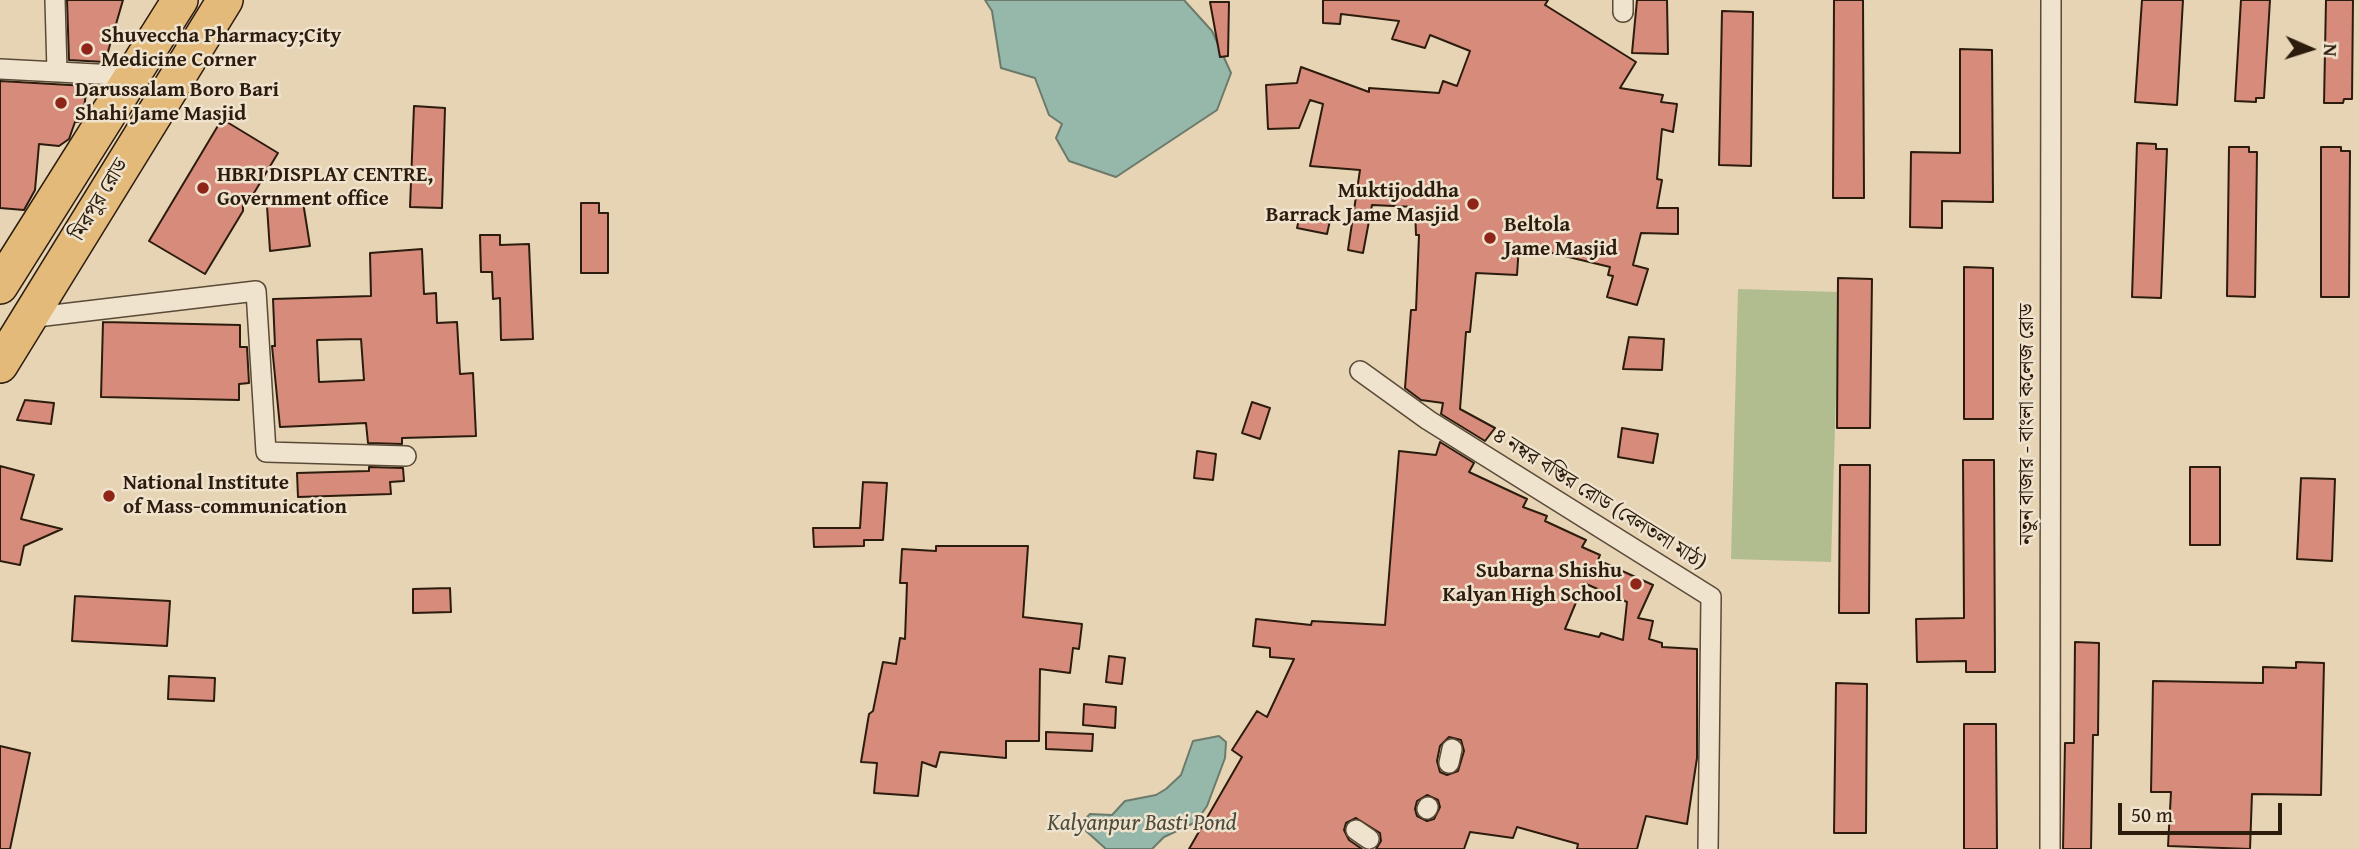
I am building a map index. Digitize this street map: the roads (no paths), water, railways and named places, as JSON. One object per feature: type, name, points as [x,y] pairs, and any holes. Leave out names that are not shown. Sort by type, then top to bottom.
[{"type":"highway","name":"মিরপুর রোড","points":[[0,286],[135,76],[180,0]]},
{"type":"highway","name":"মিরপুর রোড","points":[[0,365],[225,0]]},
{"type":"street","points":[[55,0],[57,71]]},
{"type":"street","name":"নতুন বাজার - বাংলা কলেজ রোড","points":[[2050,849],[2051,0]]},
{"type":"street","points":[[0,69],[135,76]]},
{"type":"street","points":[[29,318],[256,291],[266,452],[406,456]]},
{"type":"street","name":"৪ নম্বর বস্তির রোড (বেলতলা মাঠ)","points":[[1360,371],[1429,420],[1711,597],[1708,849]]},
{"type":"water","points":[[985,0],[1184,0],[1212,31],[1231,73],[1217,110],[1116,177],[1069,161],[1056,138],[1062,124],[1049,115],[1035,78],[1001,68],[992,11]]},
{"type":"water","name":"Kalyanpur Basti Pond","points":[[1219,736],[1226,742],[1225,758],[1207,806],[1196,822],[1164,837],[1152,849],[1106,849],[1086,831],[1086,818],[1090,814],[1112,815],[1125,801],[1156,795],[1166,789],[1181,775],[1193,741]]},
{"type":"place","name":"Shuveccha Pharmacy;City Medicine Corner","points":[[87,49]]},
{"type":"place","name":"Darussalam Boro Bari Shahi Jame Masjid","points":[[61,103]]},
{"type":"place","name":"HBRI DISPLAY CENTRE, Government office","points":[[203,188]]},
{"type":"place","name":"Muktijoddha Barrack Jame Masjid","points":[[1473,204]]},
{"type":"place","name":"Beltola Jame Masjid","points":[[1490,238]]},
{"type":"place","name":"National Institute of Mass-communication","points":[[109,496]]},
{"type":"place","name":"Subarna Shishu Kalyan High School","points":[[1636,584]]}]
